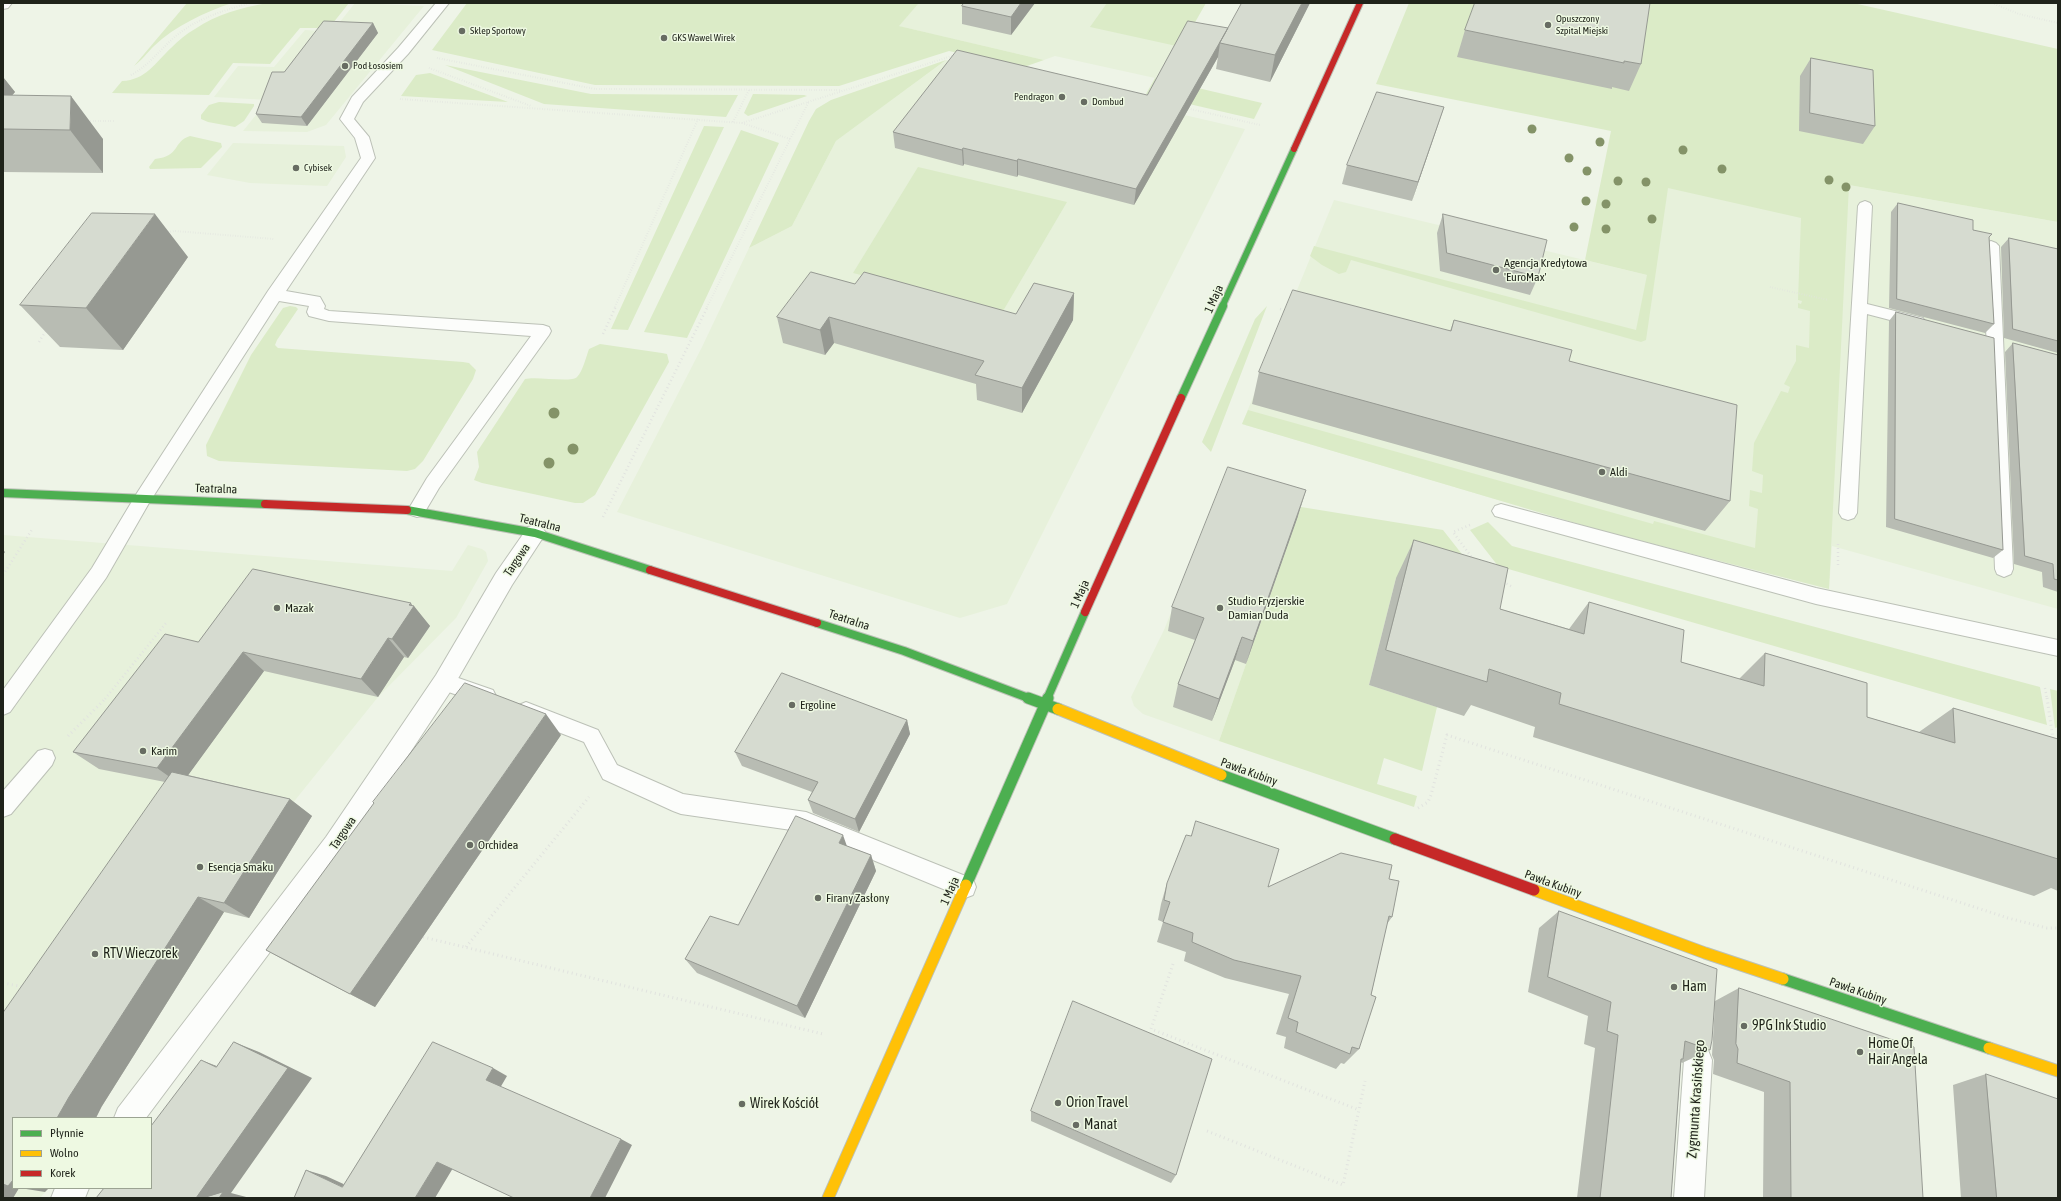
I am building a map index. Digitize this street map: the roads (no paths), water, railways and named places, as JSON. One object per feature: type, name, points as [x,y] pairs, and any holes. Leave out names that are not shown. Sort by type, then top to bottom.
[{"type":"street","name":"1 Maja","points":[[828,1198],[1103,572],[1360,3]]},
{"type":"street","name":"Teatralna","points":[[3,493],[417,510],[535,533],[904,651],[1046,704]]},
{"type":"street","name":"Targowa","points":[[129,1117],[335,845],[444,682],[504,579],[535,533]]},
{"type":"street","name":"Pawła Kubiny","points":[[1046,704],[1182,761],[1706,953],[2058,1071]]},
{"type":"street","name":"Zygmunta Krasińskiego","points":[[1689,1198],[1699,1048]]},
{"type":"street","points":[[66,1198],[73,1189]]},
{"type":"lane","points":[[3,706],[99,573],[143,498],[274,295],[368,158],[362,137],[347,119],[357,100],[400,54],[443,3]]},
{"type":"lane","points":[[1848,513],[1865,206]]},
{"type":"lane","points":[[1991,246],[2004,569]]},
{"type":"lane","points":[[274,295],[314,301],[317,306],[315,312],[329,316],[544,331],[433,483],[417,510]]},
{"type":"lane","points":[[1860,307],[1935,327]]},
{"type":"lane","points":[[1501,511],[1837,601],[2058,648]]},
{"type":"lane","points":[[444,682],[468,688],[591,736],[610,772],[681,804],[806,822],[965,887]]},
{"type":"lane","points":[[3,807],[45,758]]},
{"type":"lane","points":[[1704,977],[1706,953]]},
{"type":"place","name":"Opuszczony Szpital Miejski","points":[[1548,25]]},
{"type":"place","name":"Sklep Sportowy","points":[[462,31]]},
{"type":"place","name":"GKS Wawel Wirek","points":[[664,38]]},
{"type":"place","name":"Pod Łososiem","points":[[345,66]]},
{"type":"place","name":"Pendragon","points":[[1062,97]]},
{"type":"place","name":"Dombud","points":[[1084,102]]},
{"type":"place","name":"Cybisek","points":[[296,168]]},
{"type":"place","name":"Agencja Kredytowa 'EuroMax'","points":[[1496,270]]},
{"type":"place","name":"Aldi","points":[[1602,472]]},
{"type":"place","name":"Mazak","points":[[277,608]]},
{"type":"place","name":"Studio Fryzjerskie Damian Duda","points":[[1220,608]]},
{"type":"place","name":"Ergoline","points":[[792,705]]},
{"type":"place","name":"Karim","points":[[143,751]]},
{"type":"place","name":"Orchidea","points":[[470,845]]},
{"type":"place","name":"Esencja Smaku","points":[[200,867]]},
{"type":"place","name":"Firany Zasłony","points":[[818,898]]},
{"type":"place","name":"RTV Wieczorek","points":[[95,954]]},
{"type":"place","name":"Ham","points":[[1674,987]]},
{"type":"place","name":"9PG Ink Studio","points":[[1744,1026]]},
{"type":"place","name":"Home Of Hair Angela","points":[[1860,1052]]},
{"type":"place","name":"Orion Travel","points":[[1058,1103]]},
{"type":"place","name":"Wirek Kościół","points":[[742,1104]]},
{"type":"place","name":"Manat","points":[[1076,1125]]}]
